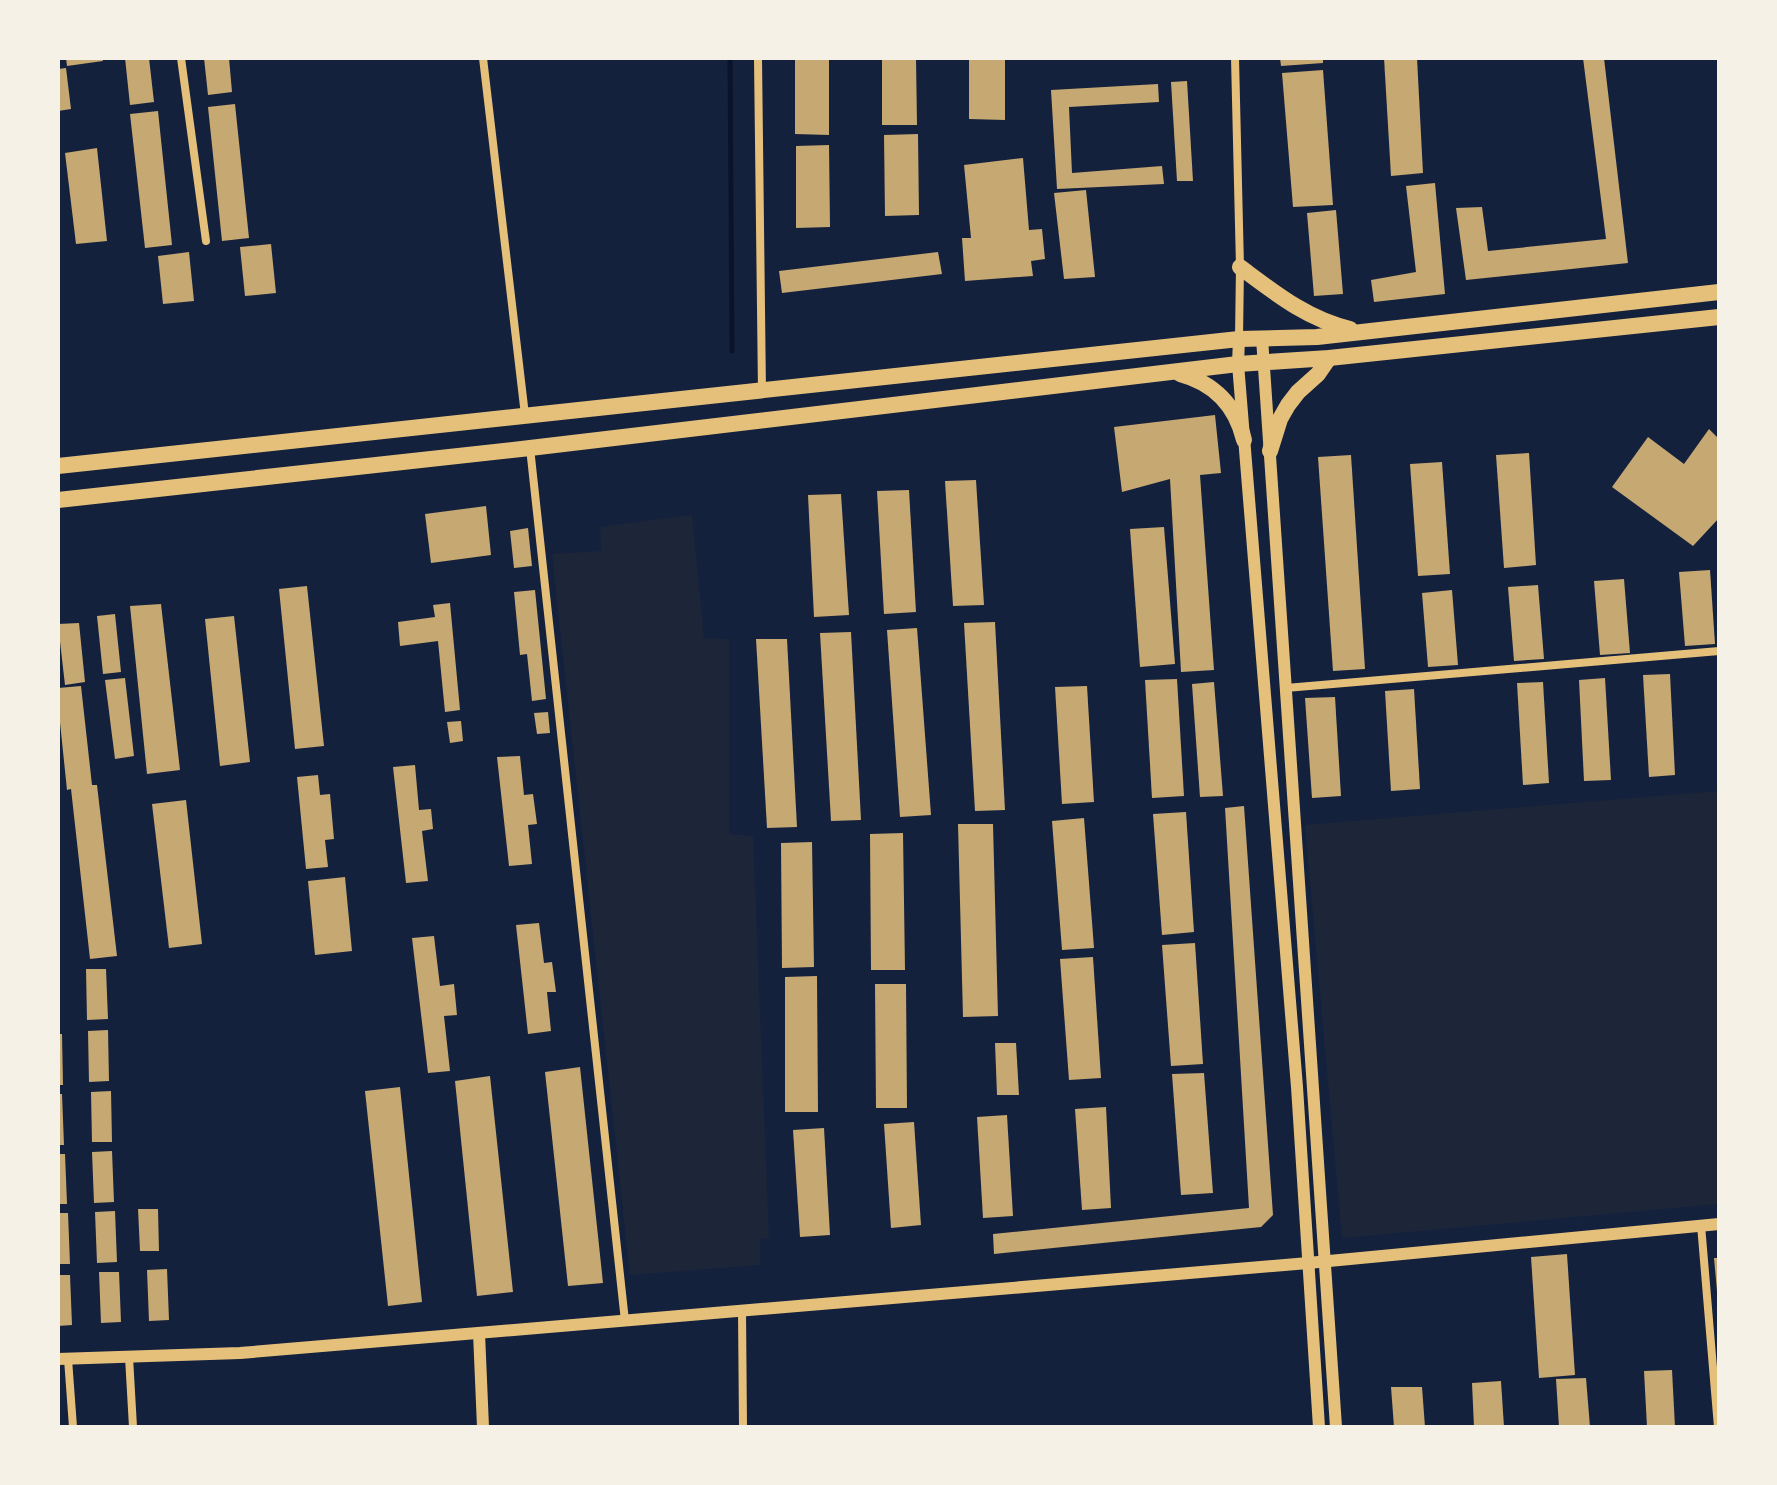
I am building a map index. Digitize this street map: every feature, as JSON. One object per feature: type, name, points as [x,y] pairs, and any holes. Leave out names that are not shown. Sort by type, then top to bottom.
[{"type":"main road","points":[[1240,267],[1299,309],[1318,319],[1359,332]]},
{"type":"main road","points":[[58,466],[1239,339],[1317,337],[1719,292]]},
{"type":"main road","points":[[58,500],[1238,364],[1329,358],[1719,317]]},
{"type":"main road","points":[[1270,451],[1288,405],[1329,358]]},
{"type":"main road","points":[[1166,373],[1191,377],[1213,389],[1231,406],[1244,440]]},
{"type":"street","points":[[181,58],[206,241]]},
{"type":"street","points":[[483,58],[525,415]]},
{"type":"street","points":[[758,58],[762,392]]},
{"type":"street","points":[[1235,58],[1240,267],[1238,364],[1297,1087],[1319,1427]]},
{"type":"street","points":[[1262,338],[1336,1427]]},
{"type":"street","points":[[530,448],[625,1321]]},
{"type":"street","points":[[1286,688],[1719,651]]},
{"type":"street","points":[[73,1427],[63,1359],[240,1353],[1308,1263],[1719,1224]]},
{"type":"street","points":[[1701,1225],[1718,1427]]},
{"type":"street","points":[[742,1311],[743,1427]]},
{"type":"street","points":[[479,1333],[483,1427]]},
{"type":"street","points":[[129,1357],[133,1427]]},
{"type":"shaded area","points":[[692,515],[704,638],[729,639],[729,834],[753,836],[769,1238],[760,1239],[760,1265],[630,1275],[552,554],[601,551],[600,527]]},
{"type":"shaded area","points":[[1719,791],[1719,1204],[1342,1238],[1305,825]]},
{"type":"building","points":[[66,58],[102,58],[103,61],[67,66]]},
{"type":"building","points":[[125,58],[149,58],[154,102],[130,105]]},
{"type":"building","points":[[204,58],[229,58],[232,92],[208,95]]},
{"type":"building","points":[[795,58],[829,58],[829,135],[795,134]]},
{"type":"building","points":[[882,58],[916,58],[917,125],[882,125]]},
{"type":"building","points":[[969,58],[1005,58],[1005,120],[969,119]]},
{"type":"building","points":[[1280,58],[1323,58],[1323,63],[1281,66]]},
{"type":"building","points":[[1384,58],[1417,58],[1423,173],[1391,176]]},
{"type":"building","points":[[1583,58],[1604,58],[1628,263],[1466,280],[1456,208],[1482,207],[1488,251],[1606,239]]},
{"type":"building","points":[[66,68],[71,109],[58,111],[58,69]]},
{"type":"building","points":[[1323,70],[1333,205],[1293,207],[1282,73]]},
{"type":"building","points":[[1187,81],[1193,181],[1177,181],[1171,82]]},
{"type":"building","points":[[1158,84],[1159,102],[1069,107],[1072,173],[1162,166],[1164,184],[1057,189],[1051,90]]},
{"type":"building","points":[[235,104],[249,238],[222,241],[208,107]]},
{"type":"building","points":[[158,111],[172,245],[145,248],[130,114]]},
{"type":"building","points":[[918,134],[919,215],[885,216],[884,135]]},
{"type":"building","points":[[829,145],[830,227],[796,228],[796,146]]},
{"type":"building","points":[[97,148],[107,241],[76,244],[65,153]]},
{"type":"building","points":[[1023,158],[1029,230],[1042,229],[1045,259],[1031,261],[1033,276],[965,281],[962,238],[971,238],[964,165]]},
{"type":"building","points":[[1435,183],[1445,294],[1374,302],[1371,280],[1416,272],[1406,186]]},
{"type":"building","points":[[1086,190],[1095,277],[1064,279],[1054,193]]},
{"type":"building","points":[[1336,210],[1343,294],[1314,296],[1307,213]]},
{"type":"building","points":[[271,244],[276,293],[245,296],[240,247]]},
{"type":"building","points":[[189,252],[194,301],[163,304],[158,256]]},
{"type":"building","points":[[938,252],[942,274],[782,293],[779,271]]},
{"type":"building","points":[[1215,415],[1221,473],[1200,475],[1214,670],[1181,672],[1170,479],[1122,492],[1114,427]]},
{"type":"building","points":[[1709,429],[1719,439],[1719,518],[1693,546],[1612,487],[1648,437],[1684,464]]},
{"type":"building","points":[[1529,453],[1536,565],[1504,568],[1496,455]]},
{"type":"building","points":[[1351,455],[1365,669],[1333,671],[1318,457]]},
{"type":"building","points":[[1442,462],[1450,574],[1418,576],[1410,464]]},
{"type":"building","points":[[976,480],[984,605],[953,606],[945,481]]},
{"type":"building","points":[[909,490],[916,612],[884,614],[877,491]]},
{"type":"building","points":[[841,494],[849,615],[814,617],[808,495]]},
{"type":"building","points":[[486,506],[491,555],[431,563],[425,514]]},
{"type":"building","points":[[1164,527],[1175,664],[1140,667],[1130,529]]},
{"type":"building","points":[[528,528],[532,566],[514,568],[510,531]]},
{"type":"building","points":[[1710,570],[1715,644],[1685,646],[1679,572]]},
{"type":"building","points":[[1624,579],[1630,653],[1600,655],[1594,581]]},
{"type":"building","points":[[1538,585],[1544,659],[1514,661],[1508,587]]},
{"type":"building","points":[[307,586],[324,746],[295,749],[279,589]]},
{"type":"building","points":[[535,590],[546,699],[532,701],[527,654],[520,655],[514,592]]},
{"type":"building","points":[[1452,590],[1458,665],[1428,667],[1422,593]]},
{"type":"building","points":[[450,603],[460,710],[445,712],[438,641],[400,646],[398,622],[435,617],[433,605]]},
{"type":"building","points":[[161,604],[180,770],[147,774],[130,606]]},
{"type":"building","points":[[115,614],[121,672],[103,674],[97,616]]},
{"type":"building","points":[[234,616],[250,762],[220,766],[205,619]]},
{"type":"building","points":[[995,622],[1005,810],[975,811],[964,623]]},
{"type":"building","points":[[79,623],[85,682],[65,685],[58,624]]},
{"type":"building","points":[[917,628],[931,815],[900,817],[887,630]]},
{"type":"building","points":[[851,632],[861,820],[831,821],[820,633]]},
{"type":"building","points":[[756,639],[787,639],[797,827],[767,828]]},
{"type":"building","points":[[1670,674],[1675,775],[1649,777],[1643,675]]},
{"type":"building","points":[[125,678],[134,756],[115,759],[105,680]]},
{"type":"building","points":[[1605,678],[1611,780],[1584,781],[1579,680]]},
{"type":"building","points":[[1177,679],[1184,796],[1152,798],[1145,680]]},
{"type":"building","points":[[1214,682],[1223,796],[1200,797],[1192,684]]},
{"type":"building","points":[[1543,682],[1549,783],[1523,785],[1517,683]]},
{"type":"building","points":[[81,686],[92,785],[97,785],[117,956],[90,959],[58,703],[58,688]]},
{"type":"building","points":[[1087,686],[1094,802],[1062,804],[1055,687]]},
{"type":"building","points":[[1414,689],[1420,789],[1391,791],[1385,691]]},
{"type":"building","points":[[1335,697],[1341,796],[1312,798],[1305,698]]},
{"type":"building","points":[[548,712],[550,733],[537,734],[534,713]]},
{"type":"building","points":[[461,721],[463,741],[450,743],[447,722]]},
{"type":"building","points":[[520,756],[524,795],[533,794],[537,824],[528,825],[532,864],[509,866],[497,757]]},
{"type":"building","points":[[415,765],[419,810],[431,809],[433,829],[422,831],[428,881],[406,883],[393,767]]},
{"type":"building","points":[[318,775],[320,795],[330,794],[334,839],[325,840],[328,867],[306,869],[297,777]]},
{"type":"building","points":[[186,800],[202,944],[169,948],[152,804]]},
{"type":"building","points":[[1244,806],[1273,1215],[1261,1227],[994,1254],[993,1234],[1249,1208],[1225,808]]},
{"type":"building","points":[[1186,812],[1194,932],[1162,935],[1153,814]]},
{"type":"building","points":[[1084,818],[1094,948],[1062,950],[1052,821]]},
{"type":"building","points":[[958,824],[993,824],[998,1016],[963,1017]]},
{"type":"building","points":[[903,833],[905,970],[871,970],[870,834]]},
{"type":"building","points":[[812,842],[814,967],[782,968],[781,843]]},
{"type":"building","points":[[345,877],[352,951],[315,955],[308,881]]},
{"type":"building","points":[[539,923],[544,963],[552,962],[556,992],[547,992],[551,1031],[528,1034],[516,925]]},
{"type":"building","points":[[434,936],[440,986],[454,984],[457,1015],[444,1016],[450,1071],[428,1073],[412,938]]},
{"type":"building","points":[[1195,943],[1203,1064],[1171,1066],[1162,945]]},
{"type":"building","points":[[1093,957],[1101,1078],[1069,1080],[1060,959]]},
{"type":"building","points":[[86,969],[106,969],[108,1019],[87,1020]]},
{"type":"building","points":[[817,976],[818,1112],[785,1112],[785,977]]},
{"type":"building","points":[[875,984],[906,984],[907,1108],[876,1108]]},
{"type":"building","points":[[108,1030],[109,1081],[89,1082],[88,1031]]},
{"type":"building","points":[[58,1034],[62,1034],[63,1085],[58,1085]]},
{"type":"building","points":[[995,1043],[1016,1043],[1019,1095],[997,1095]]},
{"type":"building","points":[[580,1067],[603,1283],[568,1286],[545,1072]]},
{"type":"building","points":[[1204,1073],[1213,1193],[1181,1195],[1172,1074]]},
{"type":"building","points":[[490,1076],[513,1292],[477,1296],[455,1081]]},
{"type":"building","points":[[400,1087],[422,1302],[388,1306],[365,1091]]},
{"type":"building","points":[[111,1091],[112,1142],[92,1142],[91,1092]]},
{"type":"building","points":[[58,1094],[62,1094],[64,1145],[58,1145]]},
{"type":"building","points":[[1106,1107],[1111,1208],[1082,1210],[1075,1109]]},
{"type":"building","points":[[1007,1115],[1013,1216],[983,1218],[977,1117]]},
{"type":"building","points":[[914,1122],[921,1225],[891,1228],[884,1124]]},
{"type":"building","points":[[824,1128],[830,1235],[800,1237],[793,1130]]},
{"type":"building","points":[[112,1151],[114,1202],[94,1203],[92,1152]]},
{"type":"building","points":[[58,1154],[65,1154],[67,1204],[58,1204]]},
{"type":"building","points":[[138,1209],[158,1209],[159,1251],[140,1251]]},
{"type":"building","points":[[115,1211],[117,1262],[97,1263],[95,1212]]},
{"type":"building","points":[[58,1213],[68,1213],[70,1264],[58,1264]]},
{"type":"building","points":[[1567,1254],[1575,1375],[1539,1378],[1531,1257]]},
{"type":"building","points":[[1714,1258],[1719,1258],[1719,1291],[1717,1291]]},
{"type":"building","points":[[167,1269],[169,1320],[149,1321],[147,1270]]},
{"type":"building","points":[[99,1272],[119,1272],[121,1322],[101,1323]]},
{"type":"building","points":[[58,1275],[70,1275],[72,1325],[58,1326]]},
{"type":"building","points":[[1672,1370],[1675,1427],[1647,1427],[1644,1371]]},
{"type":"building","points":[[1586,1378],[1590,1427],[1559,1427],[1556,1379]]},
{"type":"building","points":[[1501,1381],[1504,1427],[1474,1427],[1472,1383]]},
{"type":"building","points":[[1391,1387],[1422,1387],[1425,1427],[1394,1427]]},
{"type":"waterway","points":[[730,58],[732,351]]}]
